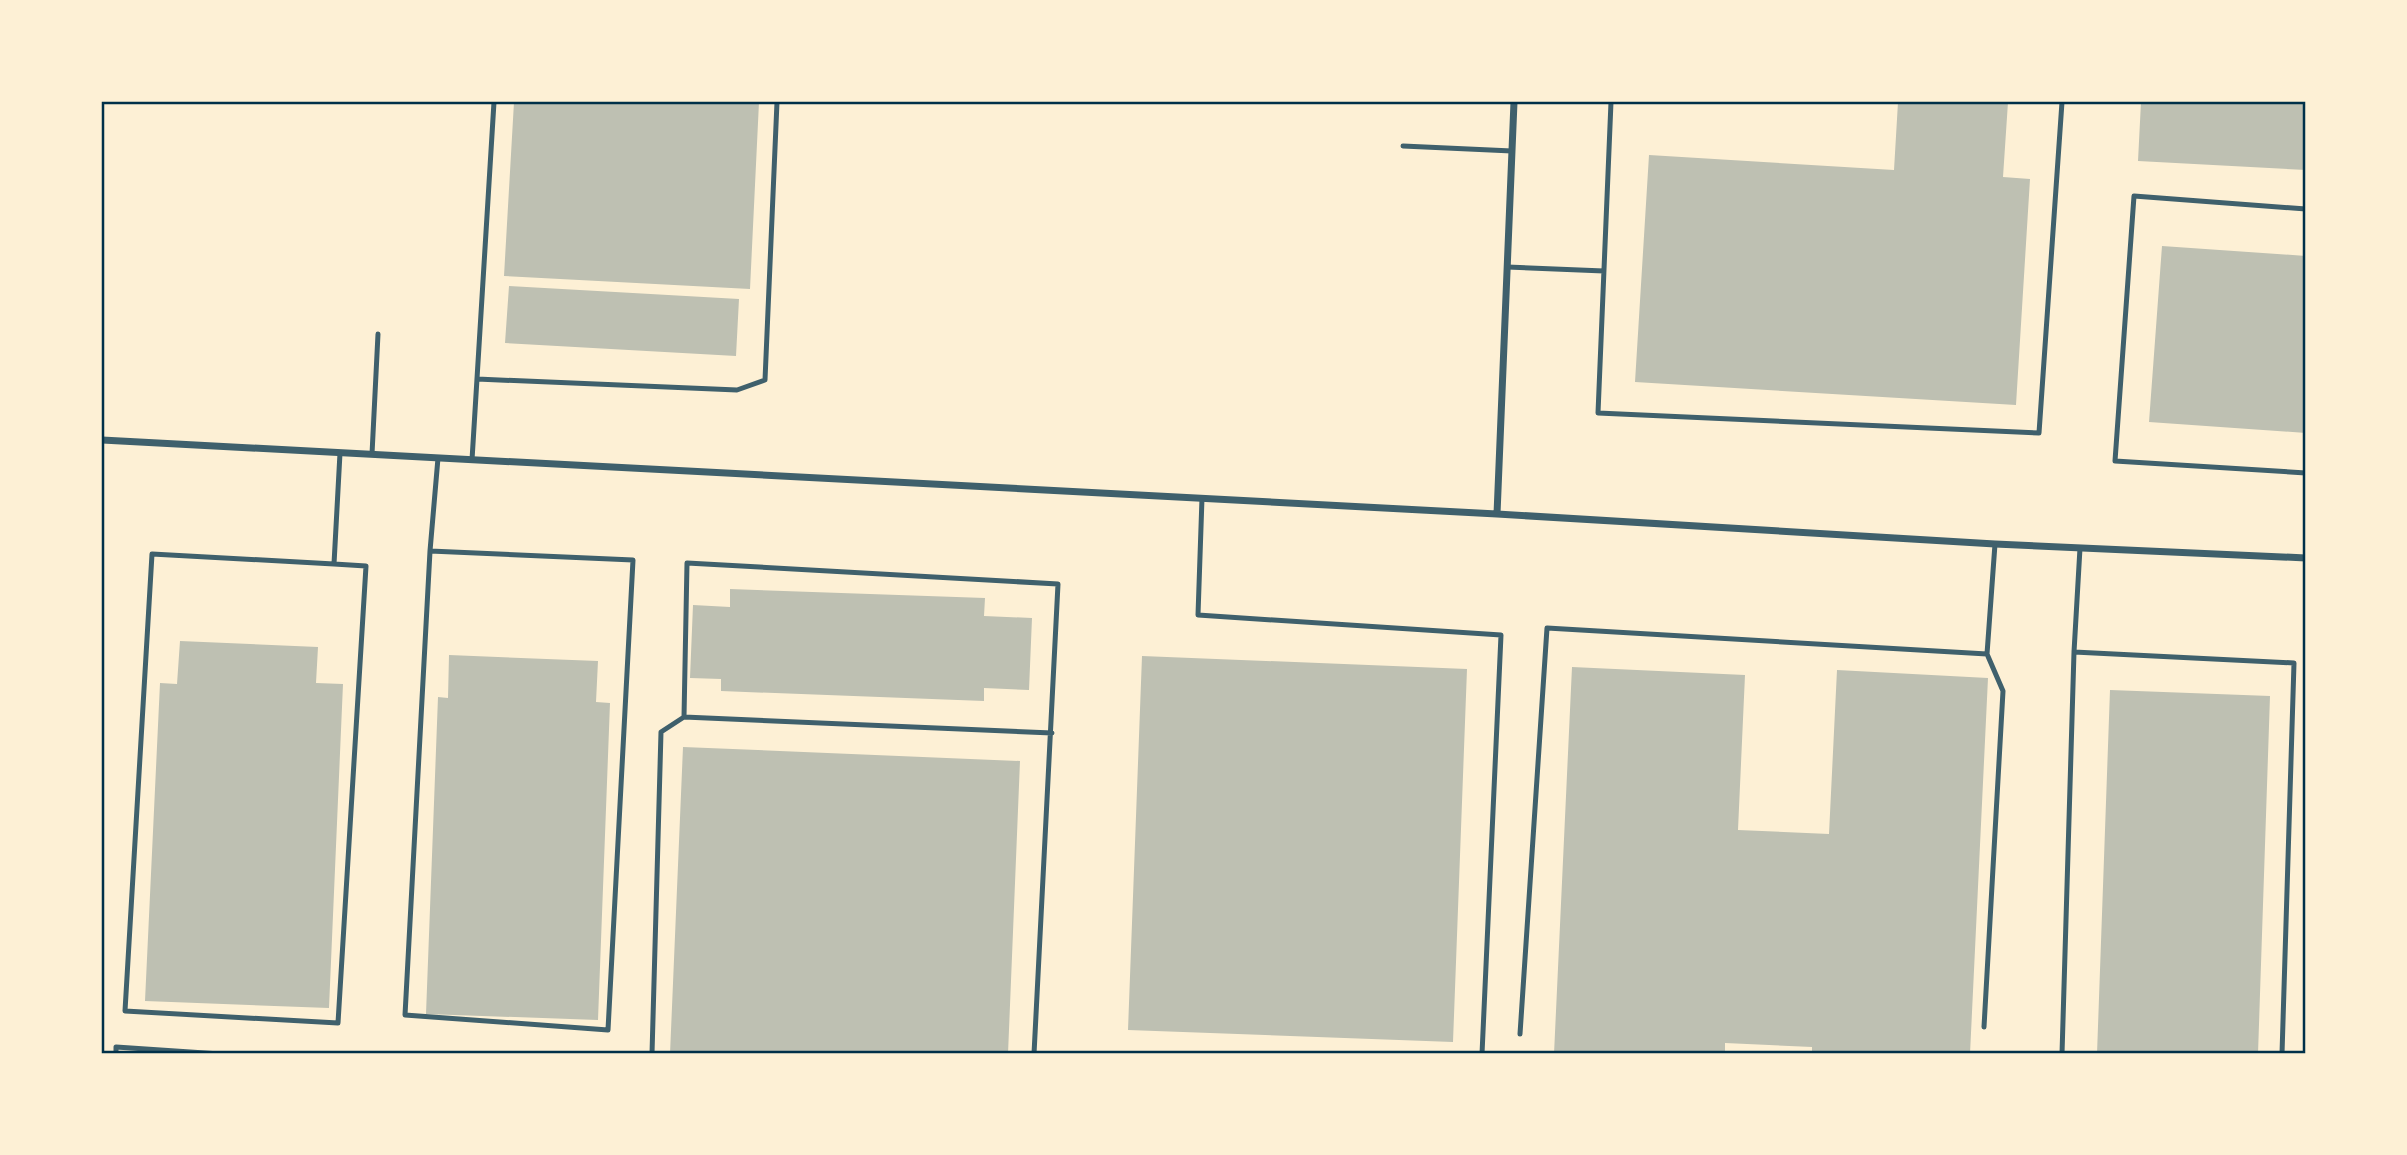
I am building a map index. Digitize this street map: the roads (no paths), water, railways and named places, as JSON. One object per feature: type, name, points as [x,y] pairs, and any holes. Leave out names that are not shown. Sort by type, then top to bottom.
[{"type":"street","points":[[1497,514],[1514,102]]},
{"type":"street","points":[[102,440],[1497,514],[1994,544],[2305,558]]},
{"type":"lane","points":[[472,460],[494,102]]},
{"type":"lane","points":[[477,379],[737,390],[765,380],[777,102]]},
{"type":"lane","points":[[1611,102],[1598,413],[2039,433],[2062,102]]},
{"type":"lane","points":[[1403,146],[1512,151]]},
{"type":"lane","points":[[2305,209],[2134,196],[2115,461],[2305,473]]},
{"type":"lane","points":[[1507,267],[1604,271]]},
{"type":"lane","points":[[372,454],[378,334]]},
{"type":"lane","points":[[334,564],[340,453]]},
{"type":"lane","points":[[430,551],[633,561],[608,1030],[405,1016],[430,551],[438,458]]},
{"type":"lane","points":[[1202,498],[1198,615],[1501,635],[1482,1054]]},
{"type":"lane","points":[[1984,1027],[2003,691],[1987,654],[1994,544]]},
{"type":"lane","points":[[2062,1054],[2074,652],[2080,548]]},
{"type":"lane","points":[[152,554],[334,564],[366,566],[338,1023],[125,1011],[152,554]]},
{"type":"lane","points":[[684,717],[687,563],[1058,584],[1034,1054]]},
{"type":"lane","points":[[1520,1034],[1547,628],[1987,654]]},
{"type":"lane","points":[[2074,652],[2294,663],[2282,1054]]},
{"type":"lane","points":[[652,1054],[661,732],[684,717],[1052,733]]},
{"type":"lane","points":[[116,1054],[116,1047],[220,1054]]}]
